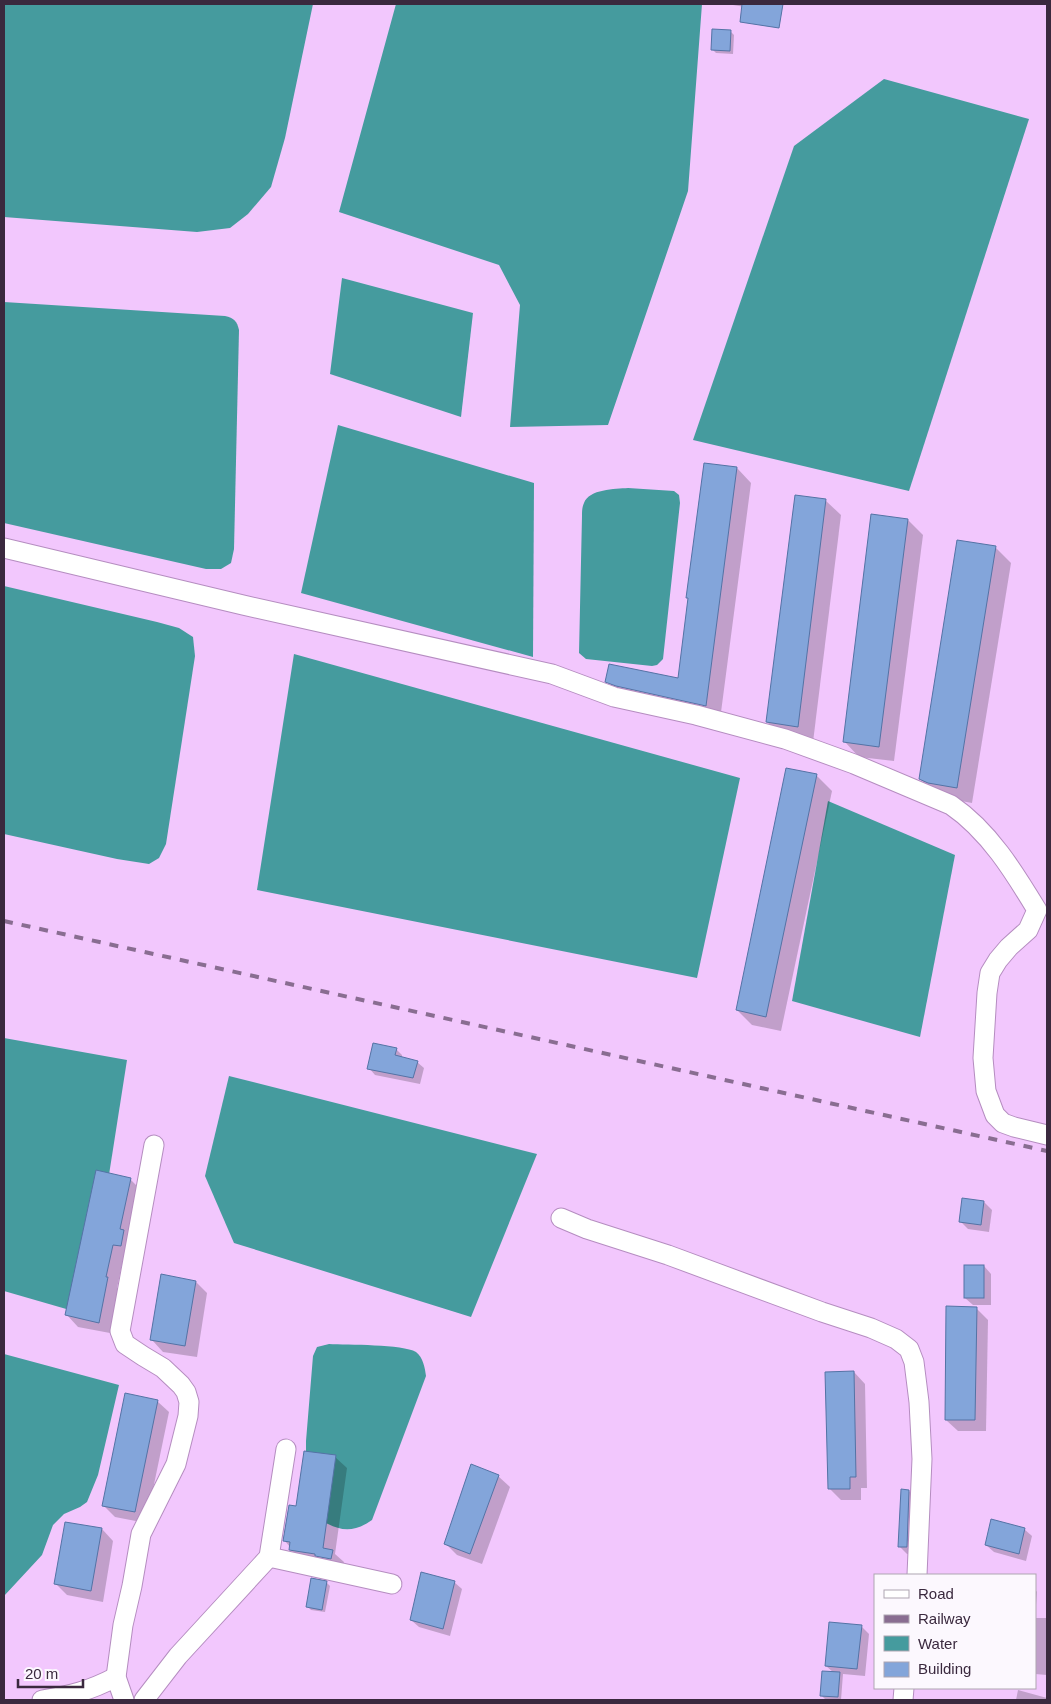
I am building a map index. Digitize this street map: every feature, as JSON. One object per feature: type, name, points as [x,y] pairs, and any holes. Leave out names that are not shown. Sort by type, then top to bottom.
[{"type":"street","points":[[4,548],[243,605],[552,674],[614,697],[696,715],[785,739],[854,764],[951,806],[966,815],[990,842],[1009,865],[1037,910],[1028,930],[1009,947],[990,973],[983,1058],[986,1091],[996,1115],[1003,1123],[1047,1134]]},
{"type":"street","points":[[124,1700],[116,1677],[140,1534],[176,1464],[188,1416],[189,1402],[186,1392],[181,1385],[163,1368],[125,1344],[120,1331],[154,1146]]},
{"type":"street","points":[[561,1218],[871,1328],[896,1339],[908,1349],[914,1362],[919,1402],[922,1459],[917,1574]]},
{"type":"street","points":[[144,1700],[178,1656],[269,1557],[286,1449]]},
{"type":"street","points":[[269,1557],[392,1584]]},
{"type":"street","points":[[42,1700],[82,1693],[116,1677]]},
{"type":"water","points":[[4,4],[313,4],[285,138],[271,187],[248,214],[230,228],[197,232],[4,217]]},
{"type":"water","points":[[396,4],[702,4],[688,191],[608,425],[510,427],[520,305],[499,265],[339,212]]},
{"type":"water","points":[[884,79],[1029,119],[909,491],[693,440],[794,146]]},
{"type":"water","points":[[342,278],[473,313],[461,417],[330,374]]},
{"type":"water","points":[[4,302],[225,316],[235,320],[239,330],[234,549],[231,563],[221,569],[206,569],[4,523]]},
{"type":"water","points":[[338,425],[534,483],[533,657],[301,593]]},
{"type":"water","points":[[628,488],[674,491],[679,495],[680,503],[663,659],[657,665],[652,666],[586,659],[579,653],[583,506],[587,498],[597,492]]},
{"type":"water","points":[[4,586],[157,622],[179,628],[193,637],[195,656],[166,844],[159,858],[149,864],[117,859],[4,834]]},
{"type":"water","points":[[294,654],[740,778],[697,978],[257,890]]},
{"type":"water","points":[[828,801],[955,855],[920,1037],[792,1001]]},
{"type":"water","points":[[4,1038],[127,1060],[87,1315],[4,1291]]},
{"type":"water","points":[[229,1076],[537,1154],[471,1317],[234,1243],[205,1176]]},
{"type":"water","points":[[329,1344],[388,1346],[409,1349],[416,1352],[420,1357],[426,1376],[372,1520],[354,1529],[338,1528],[306,1512],[306,1441],[313,1356],[317,1347]]},
{"type":"water","points":[[4,1354],[119,1385],[98,1475],[87,1502],[64,1514],[53,1525],[42,1555],[4,1596]]},
{"type":"building","points":[[742,4],[783,4],[779,28],[740,22]]},
{"type":"building","points":[[712,29],[731,30],[730,51],[711,50]]},
{"type":"building","points":[[704,463],[737,467],[706,706],[605,682],[609,664],[678,678],[688,598],[686,598]]},
{"type":"building","points":[[795,495],[826,499],[798,727],[766,722]]},
{"type":"building","points":[[871,514],[908,519],[879,747],[843,742]]},
{"type":"building","points":[[957,540],[996,546],[957,788],[928,783],[919,779]]},
{"type":"building","points":[[786,768],[817,774],[766,1017],[736,1010]]},
{"type":"building","points":[[373,1043],[397,1048],[395,1055],[418,1061],[413,1078],[367,1069]]},
{"type":"building","points":[[96,1170],[131,1178],[120,1229],[124,1230],[121,1246],[113,1245],[99,1323],[65,1315]]},
{"type":"building","points":[[962,1198],[984,1201],[981,1225],[959,1222]]},
{"type":"building","points":[[964,1265],[984,1265],[984,1298],[964,1298]]},
{"type":"building","points":[[161,1274],[196,1281],[185,1346],[150,1340]]},
{"type":"building","points":[[946,1306],[977,1307],[975,1420],[945,1420]]},
{"type":"building","points":[[854,1371],[856,1477],[850,1477],[850,1489],[828,1489],[825,1372]]},
{"type":"building","points":[[125,1393],[158,1400],[135,1512],[102,1506]]},
{"type":"building","points":[[304,1451],[336,1455],[323,1548],[333,1550],[331,1559],[315,1556],[315,1554],[289,1550],[290,1542],[283,1541],[289,1505],[296,1506]]},
{"type":"building","points":[[471,1464],[499,1475],[470,1554],[444,1544]]},
{"type":"building","points":[[901,1489],[909,1490],[907,1547],[898,1547]]},
{"type":"building","points":[[991,1519],[1025,1528],[1019,1554],[985,1545]]},
{"type":"building","points":[[65,1522],[102,1528],[91,1591],[54,1584]]},
{"type":"building","points":[[421,1572],[455,1581],[443,1629],[410,1620]]},
{"type":"building","points":[[311,1578],[327,1581],[322,1610],[306,1607]]},
{"type":"building","points":[[829,1622],[862,1625],[857,1669],[825,1666]]},
{"type":"building","points":[[822,1671],[840,1672],[838,1697],[820,1696]]},
{"type":"railway","points":[[4,921],[1047,1151]]}]
